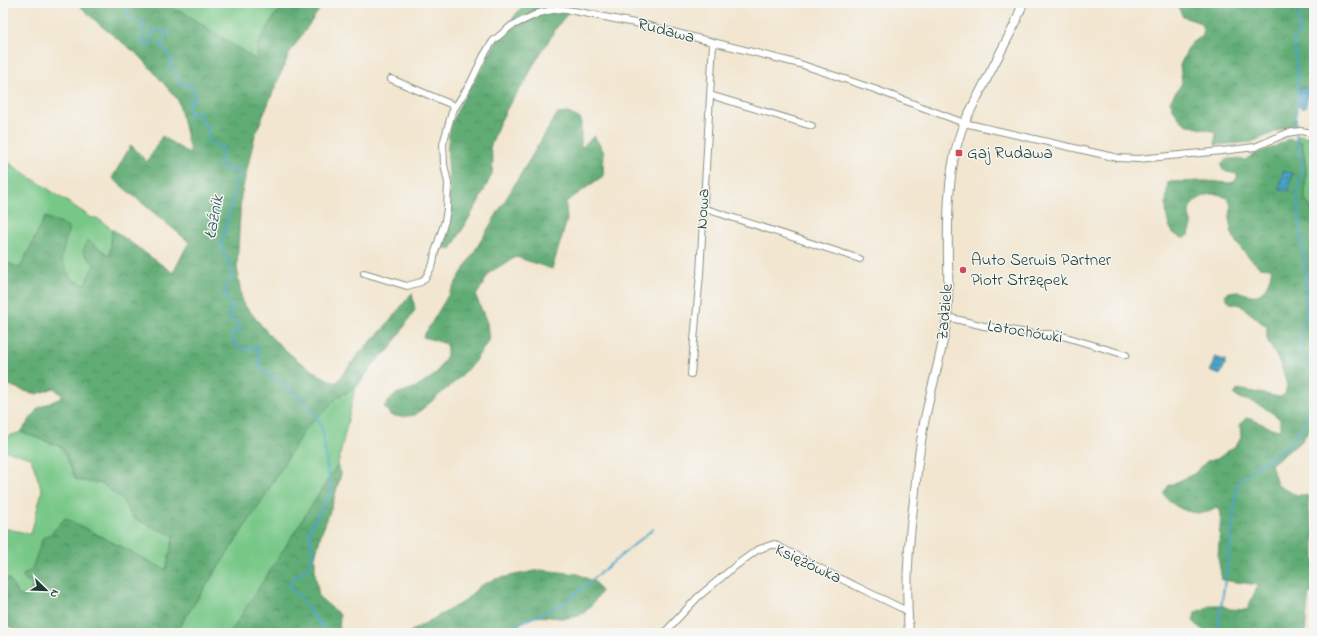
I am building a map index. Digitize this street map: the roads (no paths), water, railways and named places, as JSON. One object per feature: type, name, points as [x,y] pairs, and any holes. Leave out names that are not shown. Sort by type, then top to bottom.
[{"type":"street","name":"Zadziele","points":[[909,633],[907,610],[908,549],[917,463],[923,428],[942,349],[947,317],[949,192],[955,152],[964,123],[1015,24],[1023,3]]},
{"type":"street","name":"Rudawa","points":[[364,273],[407,286],[421,282],[430,273],[447,209],[448,183],[444,164],[443,144],[452,112],[470,84],[493,41],[511,26],[539,13],[557,9],[637,24],[800,64],[877,90],[964,123],[1118,158],[1138,159],[1242,149],[1255,147],[1287,133],[1300,131],[1314,133]]},
{"type":"street","name":"Nowa","points":[[691,374],[700,274],[713,43]]},
{"type":"street","points":[[391,79],[455,106]]},
{"type":"street","points":[[710,95],[812,126]]},
{"type":"street","points":[[703,208],[860,259]]},
{"type":"street","name":"Latochówki","points":[[947,317],[984,326],[1035,334],[1056,334],[1126,355]]},
{"type":"street","name":"Księżówka","points":[[664,633],[698,597],[734,567],[757,550],[774,544],[834,576],[907,610]]},
{"type":"water","points":[[1301,88],[1306,88],[1309,90],[1306,106],[1303,109],[1299,107],[1299,90]]},
{"type":"water","points":[[1283,171],[1292,173],[1289,191],[1279,189]]},
{"type":"water","points":[[1215,357],[1225,360],[1225,365],[1220,375],[1210,371]]},
{"type":"waterway","name":"Łaźnik","points":[[129,3],[126,11],[130,18],[143,22],[145,25],[142,31],[141,42],[146,46],[151,45],[151,35],[155,30],[165,30],[169,35],[160,44],[171,57],[171,68],[181,83],[193,87],[196,97],[189,103],[189,116],[199,111],[203,124],[209,127],[207,137],[213,145],[220,146],[224,149],[219,164],[226,170],[238,168],[239,171],[221,246],[234,273],[224,291],[234,308],[227,315],[240,326],[240,330],[232,333],[234,343],[242,349],[258,347],[260,369],[297,394],[312,410],[322,429],[326,464],[332,490],[310,529],[310,540],[314,552],[310,565],[291,581],[290,588],[302,599],[312,615],[329,633]]},
{"type":"waterway","points":[[1295,127],[1298,79],[1294,39],[1299,31],[1299,3]]},
{"type":"waterway","points":[[1296,134],[1296,141],[1300,152],[1302,165],[1297,193],[1306,278],[1306,320],[1299,336],[1300,347],[1308,366],[1314,375]]},
{"type":"waterway","points":[[1217,633],[1231,541],[1237,483],[1293,440],[1301,430],[1308,414],[1314,392]]},
{"type":"waterway","points":[[498,633],[563,604],[653,529]]},
{"type":"place","name":"Gaj Rudawa","points":[[959,153]]},
{"type":"place","name":"Auto Serwis Partner Piotr Strzępek","points":[[963,270]]}]
